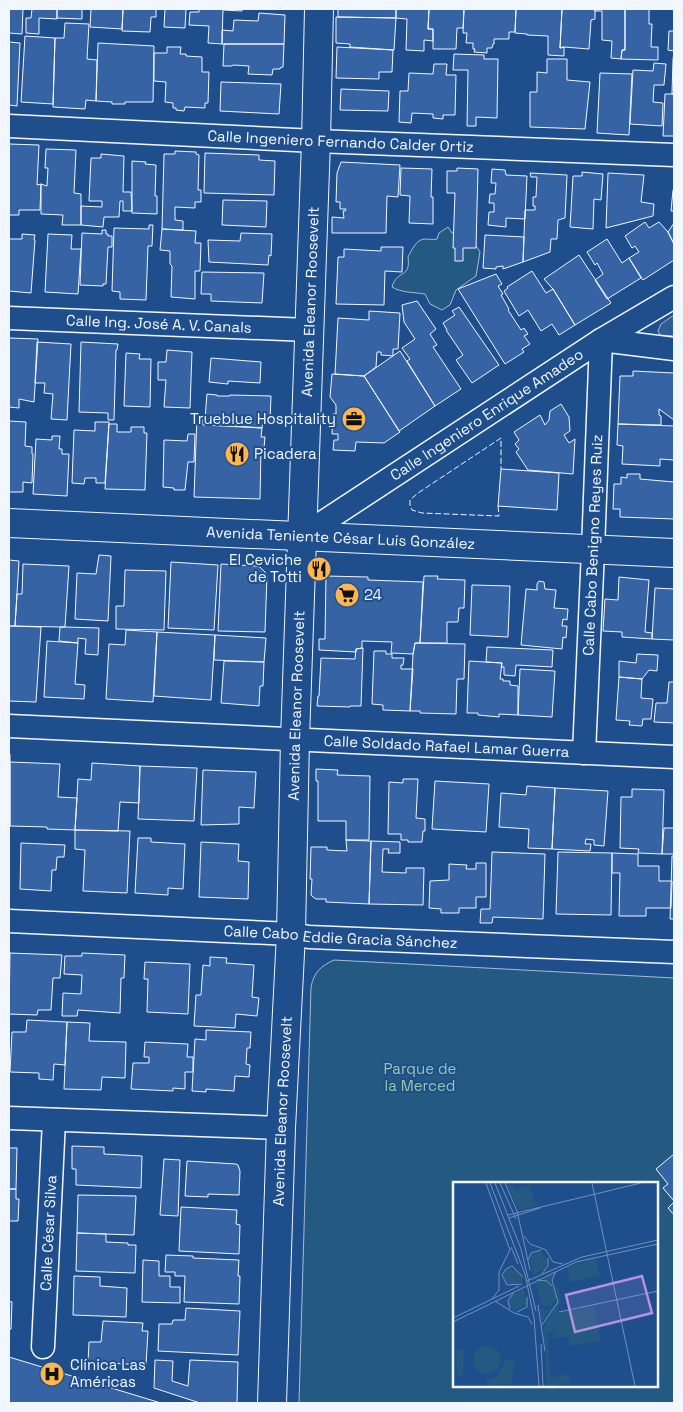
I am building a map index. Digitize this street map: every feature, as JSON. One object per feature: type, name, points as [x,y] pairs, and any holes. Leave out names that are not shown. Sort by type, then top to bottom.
[{"type":"street","name":"Avenida Eleanor Roosevelt","points":[[272,1403],[281,1128],[291,934],[295,739],[319,9]]},
{"type":"street","name":"Calle Ingeniero Fernando Calder Ortiz","points":[[9,126],[316,141],[674,155]]},
{"type":"street","name":"Calle Ingeniero Enrique Amadeo","points":[[302,536],[600,340],[674,297]]},
{"type":"street","name":"Calle Ing. José A. V. Canals","points":[[9,318],[308,330]]},
{"type":"street","points":[[600,340],[674,349]]},
{"type":"street","name":"Calle Cabo Benigno Reyes Ruiz","points":[[584,753],[600,340]]},
{"type":"street","name":"Avenida Teniente César Luis González","points":[[9,523],[674,553]]},
{"type":"street","name":"Calle Soldado Rafael Lamar Guerra","points":[[9,726],[674,757]]},
{"type":"street","name":"Calle Cabo Eddie Gracia Sánchez","points":[[9,921],[291,934],[319,938],[674,952]]},
{"type":"street","points":[[9,1118],[281,1128]]},
{"type":"street","name":"Calle César Silva","points":[[43,1347],[54,1120]]},
{"type":"green space","points":[[448,227],[452,233],[462,231],[480,252],[476,276],[456,290],[450,305],[442,310],[430,304],[425,294],[392,287],[394,281],[406,271],[408,257],[416,244],[424,239],[437,239],[439,233]]},
{"type":"green space","name":"Parque de la Merced","points":[[334,960],[674,978],[674,1403],[299,1403],[311,987],[316,973]]},
{"type":"shaded area","points":[[674,315],[674,336],[660,335],[658,331],[661,324]]},
{"type":"building","points":[[9,9],[23,9],[22,34],[9,33]]},
{"type":"building","points":[[32,9],[57,9],[57,19],[39,18],[39,34],[26,33],[26,18],[31,18]]},
{"type":"building","points":[[57,9],[82,9],[82,19],[57,18]]},
{"type":"building","points":[[91,9],[123,9],[122,29],[90,27]]},
{"type":"building","points":[[123,9],[156,9],[156,17],[151,17],[150,32],[122,31]]},
{"type":"building","points":[[165,9],[186,9],[185,28],[164,27]]},
{"type":"building","points":[[199,9],[223,9],[222,44],[208,43],[209,26],[189,25],[190,12],[199,12]]},
{"type":"building","points":[[242,9],[242,11],[223,10]]},
{"type":"building","points":[[338,9],[396,9],[396,18],[338,17]]},
{"type":"building","points":[[396,9],[429,9],[428,29],[433,29],[433,41],[424,40],[424,51],[406,50],[407,19],[396,18]]},
{"type":"building","points":[[429,9],[464,9],[463,28],[457,28],[456,49],[433,49],[433,29],[428,29]]},
{"type":"building","points":[[464,9],[516,9],[515,32],[509,32],[509,39],[494,39],[492,48],[487,48],[487,53],[474,52],[473,43],[466,43],[467,33],[463,33]]},
{"type":"building","points":[[516,9],[562,9],[560,48],[564,47],[564,56],[548,55],[548,36],[515,33]]},
{"type":"building","points":[[562,9],[595,9],[595,19],[591,20],[589,49],[560,48]]},
{"type":"building","points":[[595,9],[625,9],[625,50],[622,50],[621,59],[611,58],[612,41],[602,40],[602,11],[595,11]]},
{"type":"building","points":[[625,9],[649,9],[649,24],[652,24],[651,47],[658,47],[658,60],[621,59],[622,50],[625,50]]},
{"type":"building","points":[[259,13],[285,15],[284,44],[222,44],[222,30],[233,31],[234,20],[258,21]]},
{"type":"building","points":[[336,17],[396,18],[394,50],[350,47],[350,44],[336,43]]},
{"type":"building","points":[[65,23],[89,24],[87,59],[97,60],[96,101],[86,100],[85,109],[53,107],[55,38],[64,38]]},
{"type":"building","points":[[669,31],[674,31],[674,51],[668,50]]},
{"type":"building","points":[[25,36],[55,38],[53,104],[21,102]]},
{"type":"building","points":[[9,42],[20,43],[17,106],[9,105]]},
{"type":"building","points":[[98,43],[154,46],[153,102],[112,104],[112,102],[96,101]]},
{"type":"building","points":[[224,44],[284,44],[283,67],[273,69],[272,75],[248,74],[249,66],[223,66]]},
{"type":"building","points":[[167,47],[181,47],[180,54],[202,57],[202,72],[209,72],[208,103],[205,103],[205,108],[185,107],[184,111],[176,110],[176,108],[173,108],[173,103],[165,102],[166,82],[154,81],[154,53],[167,53]]},
{"type":"building","points":[[337,47],[393,50],[392,72],[379,72],[379,79],[336,78]]},
{"type":"building","points":[[454,54],[484,55],[484,59],[498,59],[497,118],[476,117],[476,126],[467,126],[468,70],[453,70]]},
{"type":"building","points":[[547,59],[567,59],[567,80],[590,82],[585,129],[530,127],[530,92],[537,92],[537,72],[547,73]]},
{"type":"building","points":[[673,60],[674,94],[672,94]]},
{"type":"building","points":[[654,63],[666,64],[664,85],[654,85],[653,102],[663,103],[662,126],[630,124],[633,70],[653,71]]},
{"type":"building","points":[[434,64],[447,64],[446,75],[456,75],[455,115],[443,115],[443,119],[433,118],[433,114],[412,113],[411,123],[399,122],[400,91],[408,91],[409,73],[433,74]]},
{"type":"building","points":[[600,73],[632,74],[629,135],[597,133]]},
{"type":"building","points":[[221,82],[281,84],[279,114],[220,111]]},
{"type":"building","points":[[341,89],[389,91],[388,111],[340,110]]},
{"type":"building","points":[[665,94],[674,94],[674,136],[663,136]]},
{"type":"building","points":[[9,144],[39,145],[37,185],[41,184],[40,210],[19,210],[19,215],[9,215]]},
{"type":"building","points":[[46,149],[76,150],[74,193],[81,194],[81,225],[62,225],[63,215],[41,214],[41,184],[47,186],[48,168],[45,168]]},
{"type":"building","points":[[175,151],[196,152],[199,155],[198,190],[201,190],[201,202],[195,202],[195,208],[175,207],[175,220],[183,221],[183,230],[162,229],[164,154],[175,154]]},
{"type":"building","points":[[205,153],[259,155],[259,160],[275,161],[274,195],[204,193]]},
{"type":"building","points":[[101,154],[124,156],[123,192],[131,192],[132,211],[123,211],[123,201],[120,201],[119,217],[104,217],[103,227],[81,225],[81,206],[102,207],[102,201],[89,201],[91,158],[101,158]]},
{"type":"building","points":[[132,161],[156,165],[155,196],[157,196],[157,214],[132,213]]},
{"type":"building","points":[[341,162],[400,165],[398,197],[387,196],[386,233],[332,233],[332,217],[344,218],[343,211],[346,209],[340,209],[340,202],[336,202],[337,173]]},
{"type":"building","points":[[401,168],[432,169],[431,197],[433,197],[433,224],[409,223],[410,196],[400,195]]},
{"type":"building","points":[[457,168],[478,169],[476,248],[463,248],[463,261],[455,261],[455,248],[453,248],[455,193],[447,193],[447,171],[457,171]]},
{"type":"building","points":[[492,169],[505,170],[506,175],[527,176],[525,219],[506,218],[506,227],[488,225],[489,212],[494,212],[494,203],[489,203],[490,194],[495,194],[496,183],[491,183]]},
{"type":"building","points":[[582,172],[603,174],[601,200],[594,199],[593,229],[570,227],[573,176],[582,176]]},
{"type":"building","points":[[530,173],[567,175],[565,218],[558,220],[557,239],[551,239],[550,252],[523,262],[525,210],[535,210],[533,197],[536,197],[537,177],[531,177]]},
{"type":"building","points":[[608,173],[644,175],[641,202],[654,204],[653,216],[606,228]]},
{"type":"building","points":[[673,190],[674,211],[671,211]]},
{"type":"building","points":[[223,200],[267,201],[266,227],[222,225]]},
{"type":"building","points":[[645,222],[649,228],[659,222],[668,232],[674,244],[674,260],[643,280],[629,258],[639,252],[635,246],[632,248],[625,236]]},
{"type":"building","points":[[674,223],[674,244],[668,232]]},
{"type":"building","points":[[149,225],[153,225],[152,246],[148,246],[146,300],[120,299],[120,292],[112,291],[114,228],[149,229]]},
{"type":"building","points":[[162,229],[196,231],[195,243],[201,243],[200,271],[195,271],[195,299],[171,297],[172,266],[170,264],[170,251],[160,250]]},
{"type":"building","points":[[102,230],[106,230],[108,236],[112,236],[112,247],[108,247],[106,284],[103,284],[103,286],[80,285],[82,233],[102,234]]},
{"type":"building","points":[[241,233],[272,234],[271,256],[269,255],[268,265],[209,262],[208,240],[240,241]]},
{"type":"building","points":[[22,234],[35,235],[31,293],[9,291],[9,239],[22,239]]},
{"type":"building","points":[[48,234],[72,235],[71,249],[81,249],[78,294],[45,292]]},
{"type":"building","points":[[485,235],[524,237],[523,262],[503,269],[503,266],[496,267],[496,269],[483,268]]},
{"type":"building","points":[[607,239],[622,263],[629,258],[641,278],[607,299],[595,280],[603,274],[597,263],[595,265],[587,252]]},
{"type":"building","points":[[381,247],[403,247],[402,272],[385,271],[384,305],[336,304],[338,257],[344,257],[344,249],[381,251]]},
{"type":"building","points":[[579,255],[611,303],[575,325],[553,289],[544,279]]},
{"type":"building","points":[[532,271],[546,293],[553,289],[575,325],[559,335],[552,324],[541,331],[528,310],[519,316],[504,291],[507,287]]},
{"type":"building","points":[[202,272],[264,273],[262,303],[211,301],[211,294],[201,294]]},
{"type":"building","points":[[496,274],[502,284],[498,286],[503,294],[501,295],[508,310],[521,330],[524,328],[528,334],[524,336],[530,344],[522,349],[524,352],[505,364],[458,289]]},
{"type":"building","points":[[417,301],[436,329],[430,334],[437,345],[433,347],[461,389],[435,406],[407,361],[410,359],[402,348],[415,339],[404,322],[402,305]]},
{"type":"building","points":[[459,307],[499,365],[472,383],[456,360],[463,355],[443,323],[455,315],[452,311]]},
{"type":"building","points":[[369,311],[400,313],[398,349],[393,349],[393,356],[381,355],[381,352],[377,352],[376,367],[364,376],[335,374],[338,318],[369,320]]},
{"type":"building","points":[[9,338],[38,339],[34,402],[19,399],[19,408],[9,407]]},
{"type":"building","points":[[37,342],[71,344],[67,420],[51,419],[53,394],[44,393],[45,383],[35,383]]},
{"type":"building","points":[[81,342],[118,344],[116,350],[114,420],[108,420],[108,413],[79,412]]},
{"type":"building","points":[[167,350],[192,352],[190,408],[164,407],[166,380],[158,380],[158,362],[166,362]]},
{"type":"building","points":[[400,351],[435,406],[399,431],[364,376]]},
{"type":"building","points":[[126,353],[140,354],[139,359],[151,359],[150,407],[124,406]]},
{"type":"building","points":[[211,358],[261,362],[260,383],[228,381],[228,384],[209,382]]},
{"type":"building","points":[[633,371],[674,373],[674,420],[659,409],[661,425],[618,424],[620,376],[633,376]]},
{"type":"building","points":[[332,374],[364,376],[400,432],[384,443],[356,442],[355,451],[333,450],[334,440],[338,440],[338,434],[332,434],[333,414],[336,414],[336,405],[330,397]]},
{"type":"building","points":[[207,394],[217,396],[271,396],[270,422],[263,422],[262,428],[236,426],[235,421],[231,419],[205,419]]},
{"type":"building","points":[[561,404],[569,417],[570,431],[564,435],[569,443],[575,439],[573,474],[528,470],[516,452],[519,449],[515,444],[519,440],[514,432],[540,415],[545,425],[549,420],[550,411]]},
{"type":"building","points":[[197,416],[202,417],[203,425],[262,428],[261,437],[265,437],[264,448],[261,449],[260,499],[194,497]]},
{"type":"building","points":[[9,421],[26,422],[25,446],[32,447],[32,483],[23,482],[23,492],[9,492]]},
{"type":"building","points":[[95,422],[109,422],[105,483],[96,483],[96,478],[85,478],[84,484],[72,483],[74,430],[95,431]]},
{"type":"building","points":[[109,424],[117,424],[117,432],[131,432],[131,427],[144,427],[144,433],[147,433],[145,490],[105,489]]},
{"type":"building","points":[[618,424],[674,426],[674,460],[660,459],[660,466],[622,464],[623,446],[617,445]]},
{"type":"building","points":[[188,434],[195,434],[194,462],[188,462],[185,490],[163,487],[164,440],[187,441]]},
{"type":"building","points":[[52,436],[60,436],[59,449],[62,449],[62,454],[69,454],[67,496],[33,494],[36,439],[52,440]]},
{"type":"building","points":[[501,469],[559,473],[557,510],[498,506]]},
{"type":"building","points":[[627,474],[640,474],[640,479],[674,482],[674,519],[620,517],[620,509],[613,509],[614,484],[621,484],[621,477],[627,478]]},
{"type":"building","points":[[99,555],[111,556],[108,621],[75,619],[77,573],[96,574]]},
{"type":"building","points":[[9,560],[19,561],[15,626],[9,626]]},
{"type":"building","points":[[171,562],[218,565],[214,630],[168,628]]},
{"type":"building","points":[[23,564],[69,566],[65,627],[15,626],[17,594],[22,594]]},
{"type":"building","points":[[221,564],[256,566],[265,572],[267,576],[265,632],[218,631]]},
{"type":"building","points":[[125,570],[166,571],[164,630],[116,629],[116,606],[124,606]]},
{"type":"building","points":[[326,576],[368,577],[368,580],[423,582],[420,643],[415,643],[413,654],[391,653],[392,642],[362,641],[362,648],[356,649],[356,652],[319,650],[319,639],[325,639]]},
{"type":"building","points":[[424,576],[438,576],[437,579],[465,580],[464,608],[459,608],[458,622],[447,622],[447,643],[420,643]]},
{"type":"building","points":[[619,577],[649,580],[645,632],[652,633],[652,639],[622,637],[622,632],[603,631],[605,599],[618,600]]},
{"type":"building","points":[[539,581],[544,582],[545,589],[556,590],[554,608],[568,609],[567,620],[563,619],[562,626],[567,626],[566,638],[563,637],[562,649],[521,645],[526,589],[537,590]]},
{"type":"building","points":[[472,585],[510,586],[508,637],[470,635]]},
{"type":"building","points":[[655,588],[674,589],[674,640],[652,639]]},
{"type":"building","points":[[9,626],[41,627],[36,702],[9,701]]},
{"type":"building","points":[[60,627],[99,628],[98,655],[85,654],[86,639],[78,638],[78,643],[59,641]]},
{"type":"building","points":[[126,630],[157,632],[153,702],[106,699],[109,644],[125,645]]},
{"type":"building","points":[[157,632],[215,635],[211,700],[154,696]]},
{"type":"building","points":[[215,635],[266,638],[264,662],[214,660]]},
{"type":"building","points":[[47,641],[78,643],[75,684],[85,685],[84,699],[44,697]]},
{"type":"building","points":[[415,643],[465,644],[464,679],[457,679],[456,714],[410,711]]},
{"type":"building","points":[[487,647],[553,650],[552,667],[516,665],[515,676],[504,675],[504,667],[501,667],[502,663],[486,662]]},
{"type":"building","points":[[363,648],[361,706],[317,706],[321,658],[355,659],[356,649]]},
{"type":"building","points":[[374,651],[386,651],[386,654],[392,654],[392,658],[404,658],[401,669],[413,669],[410,711],[383,710],[383,705],[372,704]]},
{"type":"building","points":[[637,654],[658,655],[657,671],[649,670],[642,679],[619,677],[619,661],[636,663]]},
{"type":"building","points":[[224,661],[264,662],[263,686],[260,686],[259,706],[221,703]]},
{"type":"building","points":[[469,661],[502,663],[500,679],[510,681],[510,685],[518,686],[518,715],[499,714],[499,717],[467,713]]},
{"type":"building","points":[[520,669],[555,671],[552,717],[518,715]]},
{"type":"building","points":[[619,677],[642,679],[641,698],[653,699],[651,719],[643,719],[642,726],[629,725],[630,721],[616,720]]},
{"type":"building","points":[[669,682],[674,682],[674,723],[654,722],[656,703],[667,703]]},
{"type":"building","points":[[10,754],[10,826],[9,826]]},
{"type":"building","points":[[10,762],[60,764],[58,797],[77,798],[75,830],[10,826]]},
{"type":"building","points":[[92,763],[140,766],[139,803],[120,802],[118,831],[75,830],[78,779],[91,780]]},
{"type":"building","points":[[140,766],[197,768],[194,821],[138,819]]},
{"type":"building","points":[[316,769],[338,770],[337,775],[370,776],[369,840],[346,840],[346,821],[318,821],[318,781],[316,781]]},
{"type":"building","points":[[203,770],[256,772],[254,808],[239,807],[239,824],[201,825]]},
{"type":"building","points":[[403,779],[418,779],[416,818],[425,819],[425,831],[423,831],[422,842],[408,842],[408,840],[401,840],[401,834],[388,834],[389,782],[403,783]]},
{"type":"building","points":[[435,781],[489,784],[486,832],[432,829]]},
{"type":"building","points":[[527,786],[555,788],[552,849],[528,848],[529,829],[499,827],[501,793],[526,795]]},
{"type":"building","points":[[555,788],[608,791],[604,846],[594,845],[594,840],[586,839],[585,844],[591,844],[590,851],[552,849]]},
{"type":"building","points":[[632,789],[664,790],[662,854],[638,853],[639,849],[620,848],[621,797],[632,797]]},
{"type":"building","points":[[664,828],[674,828],[674,854],[662,854]]},
{"type":"building","points":[[75,830],[130,831],[127,893],[83,891],[85,850],[75,849]]},
{"type":"building","points":[[138,838],[151,838],[151,842],[185,844],[183,889],[168,888],[168,895],[135,893]]},
{"type":"building","points":[[346,840],[371,841],[369,904],[326,902],[326,899],[316,899],[311,895],[311,847],[327,847],[327,850],[347,851]]},
{"type":"building","points":[[371,841],[400,842],[400,853],[388,853],[389,849],[383,849],[382,872],[406,873],[406,868],[424,868],[423,905],[369,904]]},
{"type":"building","points":[[201,842],[239,844],[238,861],[249,862],[248,899],[199,897]]},
{"type":"building","points":[[21,843],[65,845],[64,857],[57,857],[56,870],[52,870],[51,891],[20,889]]},
{"type":"building","points":[[492,852],[545,854],[543,919],[493,917],[492,923],[480,923],[481,909],[490,909]]},
{"type":"building","points":[[558,852],[612,853],[611,915],[556,914]]},
{"type":"building","points":[[612,853],[638,854],[638,866],[659,866],[659,881],[672,881],[671,908],[646,908],[646,916],[619,916],[620,873],[612,873]]},
{"type":"building","points":[[672,856],[674,856],[674,919],[670,919]]},
{"type":"building","points":[[476,863],[486,863],[486,897],[476,897],[476,908],[459,908],[459,913],[441,913],[441,909],[429,908],[430,881],[449,880],[449,864],[467,865],[466,869],[476,869]]},
{"type":"building","points":[[10,953],[62,955],[60,978],[53,978],[51,1010],[38,1010],[37,1015],[9,1014]]},
{"type":"building","points":[[82,953],[125,955],[124,978],[121,978],[120,1013],[78,1010],[77,1016],[62,1016],[63,993],[81,994],[82,975],[64,974],[65,956],[82,956]]},
{"type":"building","points":[[210,957],[227,958],[226,963],[254,965],[252,997],[259,998],[257,1016],[236,1014],[235,1028],[194,1026],[196,995],[201,995],[203,965],[210,966]]},
{"type":"building","points":[[145,962],[190,964],[188,1014],[147,1012],[148,979],[144,979]]},
{"type":"building","points":[[27,1020],[67,1022],[65,1065],[54,1064],[53,1080],[39,1079],[39,1073],[10,1072],[12,1032],[26,1032]]},
{"type":"building","points":[[67,1022],[90,1023],[89,1041],[126,1042],[125,1078],[102,1077],[101,1090],[64,1089]]},
{"type":"building","points":[[206,1030],[251,1032],[246,1064],[250,1065],[249,1077],[235,1076],[234,1091],[206,1089],[206,1092],[192,1091],[195,1039],[206,1040]]},
{"type":"building","points":[[145,1042],[188,1044],[187,1057],[193,1057],[193,1072],[185,1072],[185,1089],[173,1088],[173,1091],[131,1089],[133,1063],[149,1063],[149,1057],[144,1057]]},
{"type":"building","points":[[72,1146],[104,1147],[104,1154],[142,1156],[141,1188],[76,1185],[76,1169],[72,1169]]},
{"type":"building","points":[[9,1148],[17,1148],[16,1189],[9,1189]]},
{"type":"building","points":[[674,1154],[674,1201],[663,1188],[668,1184],[656,1169]]},
{"type":"building","points":[[164,1159],[180,1160],[178,1216],[160,1215]]},
{"type":"building","points":[[187,1161],[238,1165],[240,1171],[239,1195],[208,1194],[208,1197],[185,1196]]},
{"type":"building","points":[[9,1189],[16,1189],[16,1199],[19,1199],[18,1221],[9,1221]]},
{"type":"building","points":[[78,1195],[136,1196],[134,1235],[77,1233]]},
{"type":"building","points":[[674,1202],[674,1215],[668,1208]]},
{"type":"building","points":[[181,1207],[237,1210],[236,1224],[240,1225],[239,1254],[179,1251]]},
{"type":"building","points":[[77,1233],[106,1234],[106,1242],[136,1245],[135,1273],[76,1271]]},
{"type":"building","points":[[166,1255],[239,1260],[239,1304],[184,1302],[185,1276],[175,1276],[175,1272],[165,1272]]},
{"type":"building","points":[[143,1260],[159,1261],[159,1276],[170,1276],[170,1287],[180,1287],[180,1303],[142,1302]]},
{"type":"building","points":[[74,1276],[100,1277],[100,1286],[127,1288],[126,1317],[73,1315]]},
{"type":"building","points":[[9,1301],[12,1302],[11,1329],[9,1329]]},
{"type":"building","points":[[186,1308],[240,1311],[238,1355],[158,1351],[159,1324],[172,1324],[173,1320],[185,1320]]},
{"type":"building","points":[[103,1321],[143,1323],[142,1331],[148,1331],[146,1365],[88,1362],[89,1342],[101,1342]]},
{"type":"building","name":"Clínica Las Américas","points":[[9,1357],[161,1403],[9,1403]]},
{"type":"building","points":[[155,1360],[173,1361],[172,1381],[188,1386],[190,1360],[238,1362],[237,1403],[200,1403],[154,1388]]},
{"type":"fence","points":[[498,506],[499,516],[422,513],[412,510],[410,500],[501,438],[501,469]]},
{"type":"place","name":"Trueblue Hospitality","points":[[354,419]]},
{"type":"place","name":"Picadera","points":[[237,454]]},
{"type":"place","name":"El Ceviche de Totti","points":[[319,569]]},
{"type":"place","name":"24","points":[[347,595]]},
{"type":"place","name":"Clínica Las Américas","points":[[52,1374]]}]
